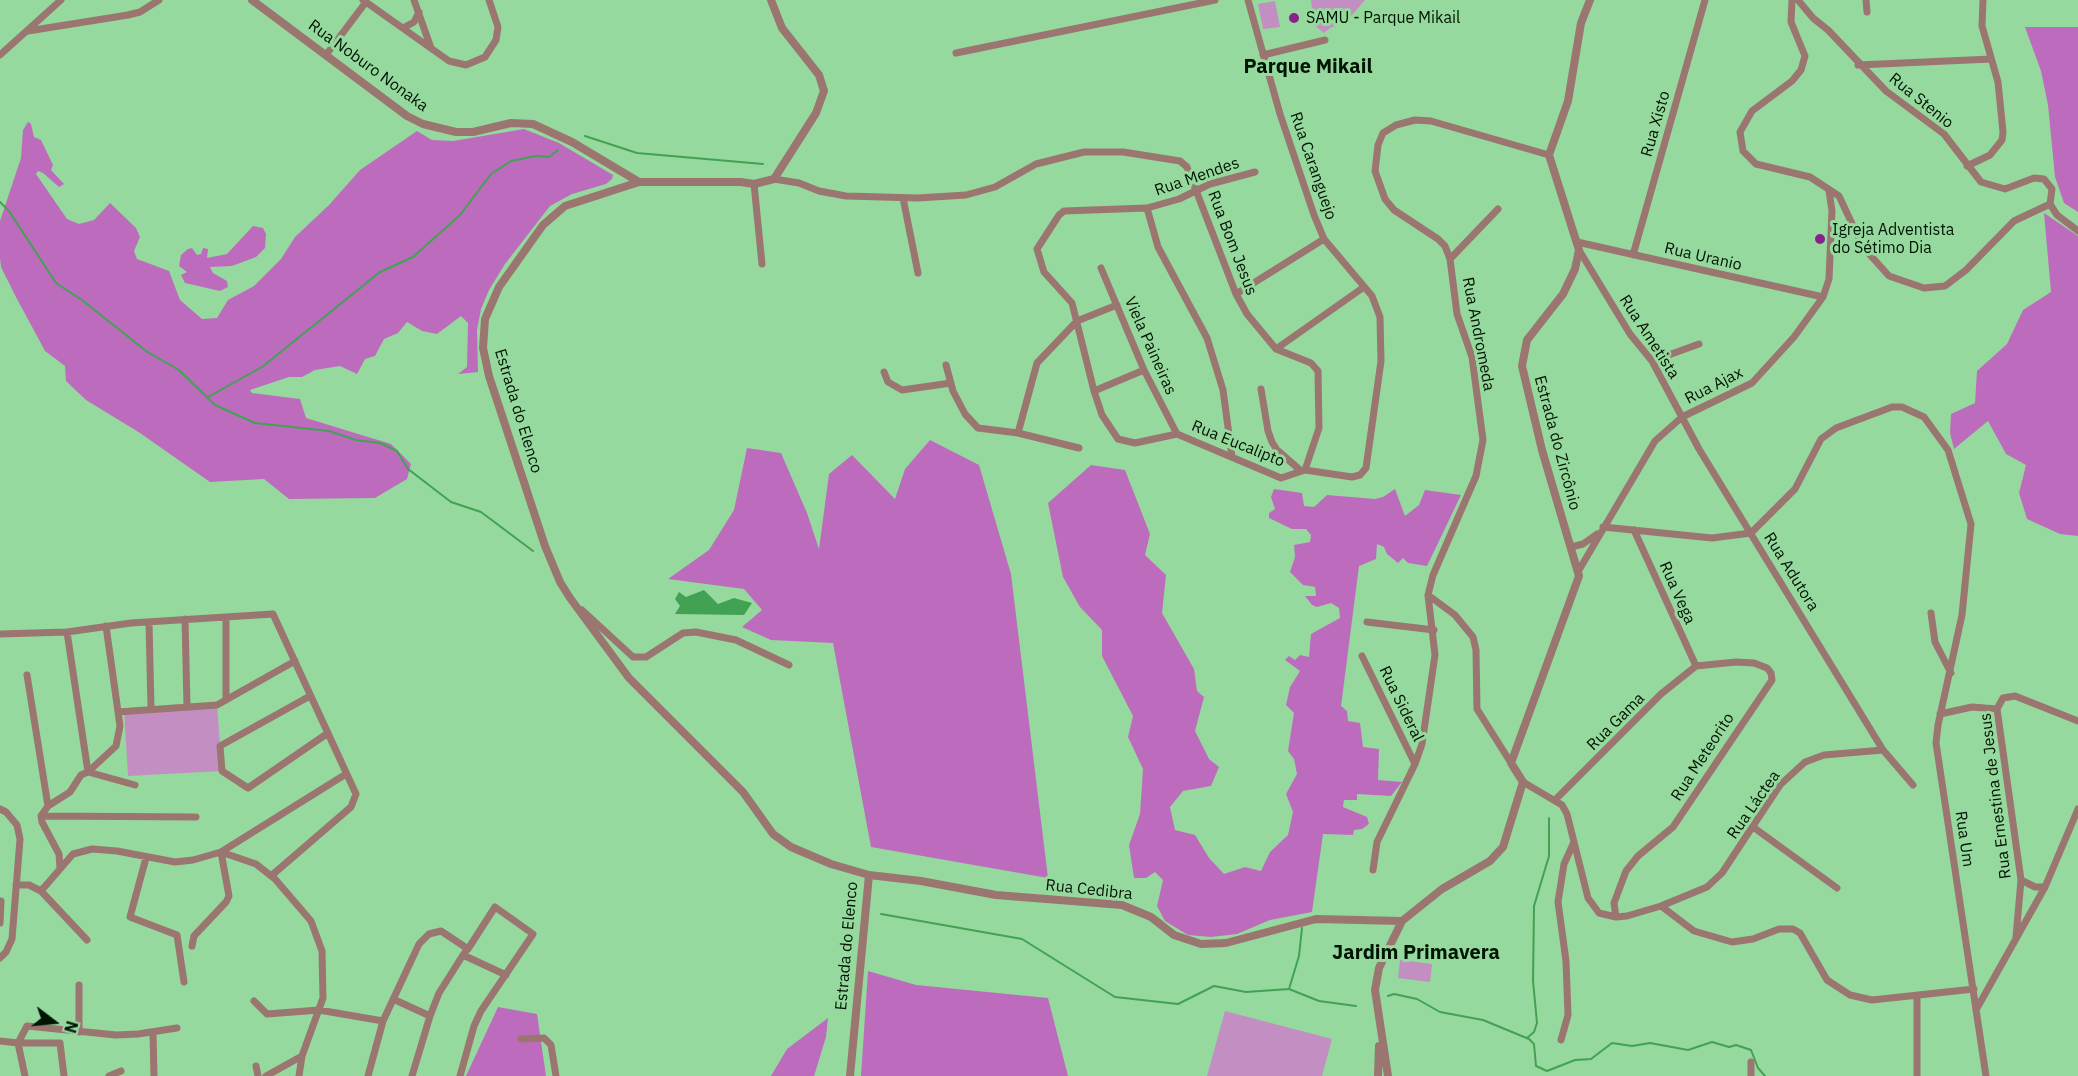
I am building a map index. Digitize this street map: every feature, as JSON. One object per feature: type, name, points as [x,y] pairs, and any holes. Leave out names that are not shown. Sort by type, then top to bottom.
[{"type":"street","points":[[0,55],[61,0]]},
{"type":"street","points":[[28,31],[128,15],[140,12],[159,0]]},
{"type":"street","name":"Rua Noburo Nonaka","points":[[252,0],[407,116],[423,124],[456,132],[472,132],[511,123],[533,124],[572,142],[639,182]]},
{"type":"street","points":[[414,0],[431,48]]},
{"type":"street","points":[[326,55],[364,1],[431,48],[457,64],[466,64],[485,57],[496,40],[498,27],[489,0]]},
{"type":"street","points":[[771,0],[782,28],[819,75],[824,91],[816,113],[774,179],[799,183],[834,195],[903,198],[918,273]]},
{"type":"street","points":[[956,53],[1038,39],[1215,0]]},
{"type":"street","name":"Rua Caranguejo","points":[[1248,0],[1280,114],[1324,239],[1376,304],[1382,347],[1366,468],[1360,475],[1352,477],[1302,470]]},
{"type":"street","points":[[1578,246],[1549,155],[1568,101],[1581,22],[1590,0]]},
{"type":"street","name":"Rua Xisto","points":[[1633,255],[1705,0]]},
{"type":"street","points":[[1792,0],[1791,22],[1805,56],[1801,70],[1792,81],[1759,104],[1742,126],[1740,139],[1743,151],[1753,162],[1810,177],[1839,196],[1863,247],[1881,269],[1898,281],[1924,288],[1945,286],[1954,280],[2014,221],[2050,204]]},
{"type":"street","name":"Rua Stenio","points":[[1798,0],[1858,65],[1898,101],[1944,134],[1981,182],[2005,189],[2034,178],[2044,179],[2052,189],[2050,204],[2057,215],[2078,231]]},
{"type":"street","points":[[1866,0],[1867,12]]},
{"type":"street","points":[[1967,166],[1990,155],[2002,140],[2000,96],[1982,26],[1983,0]]},
{"type":"street","points":[[403,28],[414,22],[418,12]]},
{"type":"street","points":[[1263,55],[1325,40]]},
{"type":"street","points":[[1858,65],[1991,59]]},
{"type":"street","name":"Rua Andromeda","points":[[1373,870],[1377,842],[1415,764],[1422,744],[1435,655],[1434,630],[1428,595],[1433,575],[1476,476],[1482,448],[1472,357],[1457,314],[1450,259],[1445,246],[1438,239],[1394,210],[1385,199],[1375,171],[1377,152],[1383,133],[1396,125],[1415,120],[1431,121],[1549,155]]},
{"type":"street","name":"Rua Bom Jesus","points":[[903,198],[966,195],[995,187],[1036,164],[1071,154],[1103,151],[1173,158],[1187,167],[1236,294],[1257,330],[1276,349],[1311,363],[1318,371],[1319,428],[1302,470]]},
{"type":"street","name":"Rua Mendes","points":[[1077,321],[1067,296],[1044,272],[1037,253],[1039,245],[1064,211],[1147,208],[1179,199],[1210,184],[1256,172]]},
{"type":"street","name":"Estrada do Elenco","points":[[774,179],[754,184],[639,182],[565,206],[553,214],[499,287],[483,333],[483,348],[489,376],[545,546],[560,582],[570,598],[629,678],[743,792],[773,834],[791,847],[870,875],[850,1076]]},
{"type":"street","points":[[754,184],[762,264]]},
{"type":"street","name":"Rua Ajax","points":[[1579,570],[1655,441],[1682,417],[1752,383],[1794,337],[1823,297],[1829,279],[1832,211],[1829,191]]},
{"type":"street","points":[[1147,208],[1158,247],[1207,338],[1222,390],[1232,457]]},
{"type":"street","points":[[1450,259],[1498,209]]},
{"type":"street","points":[[1236,294],[1324,239]]},
{"type":"street","name":"Rua Uranio","points":[[1578,246],[1633,255],[1823,297]]},
{"type":"street","name":"Rua Ametista","points":[[1578,246],[1630,334],[1652,361],[1682,417],[1751,533]]},
{"type":"street","name":"Estrada do Zircônio","points":[[1578,246],[1570,284],[1535,327],[1523,352],[1522,366],[1542,450],[1579,570]]},
{"type":"street","name":"Viela Paineiras","points":[[1101,268],[1144,370],[1177,434]]},
{"type":"street","points":[[1276,349],[1364,287]]},
{"type":"street","points":[[1018,433],[1037,363],[1077,321],[1117,305]]},
{"type":"street","points":[[1077,321],[1102,415],[1123,442],[1135,443],[1177,434]]},
{"type":"street","points":[[1652,361],[1699,344]]},
{"type":"street","points":[[946,365],[951,383],[971,423],[988,430],[1018,433],[1079,448]]},
{"type":"street","points":[[1094,391],[1144,370]]},
{"type":"street","points":[[884,372],[888,382],[902,390],[951,383]]},
{"type":"street","points":[[1261,389],[1272,442],[1277,450],[1302,470]]},
{"type":"street","name":"Rua Adutora","points":[[1913,785],[1883,750],[1751,533],[1795,489],[1815,449],[1828,432],[1892,407],[1912,410],[1924,417],[1936,430],[1948,450],[1969,509],[1971,537],[1962,615]]},
{"type":"street","name":"Rua Eucalipto","points":[[1177,434],[1276,477],[1288,477],[1302,470]]},
{"type":"street","points":[[1602,529],[1712,538],[1751,533]]},
{"type":"street","name":"Rua Ajax","points":[[1571,547],[1583,544],[1602,529]]},
{"type":"street","name":"Rua Vega","points":[[1634,530],[1696,666]]},
{"type":"street","points":[[1510,762],[1563,622],[1579,570]]},
{"type":"street","points":[[1428,595],[1455,615],[1473,638],[1476,650],[1477,709],[1523,782],[1556,799],[1567,814],[1588,898],[1594,909],[1606,916],[1616,917]]},
{"type":"street","name":"Estrada do Elenco","points":[[570,598],[633,657],[646,657],[683,633],[696,632],[736,640],[789,665]]},
{"type":"street","points":[[1931,613],[1935,642],[1951,672]]},
{"type":"street","points":[[0,634],[67,632],[149,622],[273,614],[356,794],[351,807],[271,876]]},
{"type":"street","name":"Rua Um","points":[[1962,615],[1940,714],[1936,743],[1976,1010]]},
{"type":"street","points":[[226,617],[226,700]]},
{"type":"street","points":[[185,619],[187,706]]},
{"type":"street","points":[[149,622],[151,708]]},
{"type":"street","points":[[1367,622],[1434,630]]},
{"type":"street","points":[[60,868],[59,854],[44,827],[42,816],[48,806],[70,792],[81,775],[116,746],[120,726],[106,626]]},
{"type":"street","points":[[67,632],[88,771]]},
{"type":"street","name":"Rua Sideral","points":[[1362,656],[1415,764]]},
{"type":"street","points":[[118,712],[217,705],[295,661]]},
{"type":"street","name":"Rua Meteorito","points":[[1616,917],[1614,903],[1626,871],[1638,856],[1673,827],[1772,680],[1767,668],[1755,663],[1736,662],[1696,666]]},
{"type":"street","name":"Rua Gama","points":[[1556,799],[1661,694],[1696,666]]},
{"type":"street","points":[[27,675],[48,806]]},
{"type":"street","points":[[310,696],[220,746],[222,771],[248,788],[327,733]]},
{"type":"street","name":"Rua Ernestina de Jesus","points":[[2016,937],[2021,880],[1997,709],[2003,698],[2015,696],[2078,721]]},
{"type":"street","points":[[1940,714],[1972,707],[1997,709]]},
{"type":"street","name":"Rua Láctea","points":[[1616,917],[1661,906],[1707,887],[1722,873],[1780,785],[1805,762],[1824,754],[1883,750]]},
{"type":"street","points":[[88,771],[135,785]]},
{"type":"street","points":[[41,891],[73,854],[92,849],[117,850],[169,862],[193,861],[221,852],[346,774]]},
{"type":"street","points":[[1388,1076],[1375,990],[1379,968],[1402,921],[1442,889],[1498,854],[1510,828],[1523,782]]},
{"type":"street","points":[[0,809],[13,819],[19,832],[12,939],[6,952],[0,958]]},
{"type":"street","points":[[1986,1076],[1976,1010],[2045,887],[2078,809]]},
{"type":"street","points":[[42,816],[195,817]]},
{"type":"street","points":[[1753,827],[1837,888]]},
{"type":"street","points":[[1561,1040],[1568,1021],[1567,974],[1557,902],[1564,864],[1574,842]]},
{"type":"street","points":[[221,852],[256,864],[271,876],[311,921],[317,934],[324,974],[323,998],[302,1056],[299,1076]]},
{"type":"street","points":[[192,946],[194,936],[229,896],[221,852]]},
{"type":"street","points":[[146,858],[130,917],[177,935],[184,982]]},
{"type":"street","name":"Rua Cedibra","points":[[870,875],[921,881],[996,895],[1122,905],[1151,916],[1174,935],[1201,944],[1226,943],[1316,919],[1402,921]]},
{"type":"street","points":[[2021,880],[2035,886],[2045,887]]},
{"type":"street","points":[[16,885],[29,885],[41,891],[87,940]]},
{"type":"street","points":[[0,901],[0,923]]},
{"type":"street","points":[[1661,906],[1694,931],[1732,942],[1743,941],[1779,928],[1793,929],[1800,933],[1827,980],[1837,989],[1872,1000],[1917,997],[1974,989]]},
{"type":"street","points":[[412,1076],[439,993],[495,907],[533,934],[474,1026],[460,1076]]},
{"type":"street","points":[[368,1076],[383,1021],[419,944],[429,934],[441,931],[466,952],[506,975]]},
{"type":"street","points":[[79,985],[79,1032]]},
{"type":"street","points":[[1917,997],[1917,1076]]},
{"type":"street","points":[[393,999],[430,1016]]},
{"type":"street","points":[[254,1001],[267,1014],[319,1010],[383,1021]]},
{"type":"street","points":[[26,1076],[18,1043],[27,1026],[116,1035],[153,1033],[177,1028]]},
{"type":"street","points":[[153,1033],[154,1076]]},
{"type":"street","points":[[1378,1076],[1380,1034]]},
{"type":"street","points":[[521,1039],[544,1038],[551,1045],[556,1076]]},
{"type":"street","points":[[0,1041],[60,1043],[64,1076]]},
{"type":"street","points":[[266,1076],[302,1056]]},
{"type":"street","points":[[1751,1062],[1751,1076]]},
{"type":"street","points":[[256,1066],[258,1076]]},
{"type":"street","points":[[109,1076],[121,1071]]},
{"type":"shaded area","points":[[1311,0],[1365,0],[1348,20],[1324,33],[1314,25]]},
{"type":"shaded area","points":[[1275,1],[1280,27],[1263,29],[1258,4]]},
{"type":"shaded area","points":[[2025,27],[2078,27],[2078,212],[2064,203],[2055,177],[2048,105],[2041,71]]},
{"type":"shaded area","points":[[28,122],[31,124],[34,137],[41,140],[53,165],[51,170],[64,184],[59,187],[43,173],[38,171],[36,174],[67,219],[79,224],[94,220],[110,203],[136,228],[140,237],[134,251],[137,259],[169,271],[180,300],[202,319],[217,318],[228,300],[254,286],[281,259],[295,237],[329,205],[360,170],[417,131],[432,140],[453,141],[524,129],[559,143],[613,175],[606,184],[572,194],[550,206],[505,264],[489,290],[481,309],[477,330],[478,372],[458,374],[467,367],[468,323],[461,316],[437,334],[422,331],[407,322],[398,333],[384,339],[375,356],[365,359],[357,374],[340,366],[315,370],[302,377],[289,377],[250,390],[252,393],[300,399],[306,418],[391,444],[411,464],[407,479],[375,498],[289,499],[264,479],[210,482],[140,433],[86,400],[66,381],[65,366],[45,351],[1,267],[0,258],[0,221],[21,158],[23,130]]},
{"type":"shaded area","points":[[2044,213],[2078,236],[2078,536],[2060,534],[2027,519],[2019,493],[2026,465],[2006,454],[1988,421],[1954,449],[1950,433],[1951,414],[1975,403],[1977,371],[2007,344],[2023,310],[2051,292]]},
{"type":"shaded area","points":[[253,226],[263,228],[266,234],[265,248],[256,257],[232,266],[210,267],[213,273],[227,281],[228,287],[220,291],[185,283],[181,275],[187,272],[179,266],[181,255],[188,249],[192,248],[197,255],[201,254],[203,248],[208,249],[207,258],[227,254]]},
{"type":"shaded area","points":[[930,440],[979,465],[1011,574],[1048,878],[871,847],[833,643],[771,640],[742,627],[762,610],[744,589],[668,579],[709,550],[734,510],[747,448],[781,453],[807,513],[819,549],[829,474],[852,455],[895,499],[905,469]]},
{"type":"shaded area","points":[[1091,465],[1125,470],[1150,534],[1145,555],[1166,575],[1162,613],[1194,669],[1197,691],[1204,697],[1195,731],[1209,759],[1219,767],[1211,786],[1183,791],[1170,807],[1175,830],[1195,835],[1209,858],[1224,874],[1245,867],[1261,871],[1270,852],[1288,835],[1293,812],[1286,794],[1297,774],[1294,759],[1288,751],[1294,713],[1286,705],[1290,687],[1300,671],[1285,660],[1289,656],[1295,660],[1300,655],[1309,657],[1311,634],[1340,618],[1339,608],[1331,603],[1317,607],[1312,605],[1305,596],[1316,596],[1315,587],[1303,585],[1290,572],[1295,557],[1294,545],[1310,542],[1311,535],[1306,529],[1292,529],[1269,518],[1269,513],[1275,509],[1271,497],[1274,489],[1302,493],[1304,506],[1314,507],[1327,495],[1375,499],[1395,489],[1405,516],[1419,505],[1425,490],[1461,495],[1427,566],[1408,563],[1403,558],[1398,563],[1387,554],[1384,547],[1377,544],[1376,559],[1359,566],[1341,706],[1347,711],[1348,721],[1360,723],[1363,747],[1379,749],[1378,780],[1402,782],[1391,796],[1357,794],[1357,800],[1344,800],[1343,807],[1367,817],[1369,824],[1362,829],[1354,830],[1353,835],[1323,834],[1312,912],[1270,920],[1237,934],[1211,937],[1188,935],[1165,921],[1157,906],[1163,880],[1155,872],[1146,878],[1134,878],[1129,845],[1140,814],[1143,769],[1128,737],[1133,716],[1102,656],[1102,630],[1080,607],[1063,577],[1048,503]]},
{"type":"shaded area","points":[[704,590],[718,604],[734,598],[752,603],[744,615],[675,614],[680,606],[675,599],[679,592],[686,597]]},
{"type":"shaded area","points":[[217,705],[222,771],[128,776],[124,710]]},
{"type":"shaded area","points":[[1400,960],[1432,964],[1430,982],[1398,978]]},
{"type":"shaded area","points":[[868,971],[916,985],[1048,998],[1068,1076],[861,1076]]},
{"type":"shaded area","points":[[498,1007],[537,1014],[546,1076],[466,1076]]},
{"type":"shaded area","points":[[1225,1011],[1332,1039],[1322,1076],[1207,1076]]},
{"type":"shaded area","points":[[828,1018],[826,1037],[814,1076],[771,1076],[787,1049]]},
{"type":"waterway","points":[[585,136],[637,153],[763,164]]},
{"type":"waterway","points":[[208,397],[262,367],[380,272],[413,257],[460,215],[491,174],[511,161],[536,156],[549,157],[558,150]]},
{"type":"waterway","points":[[0,202],[9,211],[56,283],[82,300],[146,351],[179,370],[215,405],[255,423],[329,431],[356,440],[380,443],[397,451],[408,469],[451,502],[481,512],[533,551]]},
{"type":"waterway","points":[[1527,1038],[1534,1032],[1537,1023],[1533,981],[1534,906],[1549,856],[1549,818]]},
{"type":"waterway","points":[[881,914],[1022,939],[1115,997],[1178,1004],[1214,986],[1246,992],[1289,989],[1319,1001],[1356,1006]]},
{"type":"waterway","points":[[1289,989],[1299,956],[1302,928]]},
{"type":"waterway","points":[[1388,996],[1394,994],[1417,999],[1440,1012],[1483,1020],[1529,1039],[1534,1044],[1536,1066],[1547,1071],[1575,1060],[1591,1059],[1612,1043],[1632,1046],[1650,1043],[1688,1050],[1712,1042],[1729,1047],[1736,1045],[1751,1050],[1758,1068],[1765,1076]]},
{"type":"place","name":"SAMU - Parque Mikail","points":[[1294,18]]},
{"type":"place","name":"Igreja Adventista do Sétimo Dia","points":[[1820,239]]},
{"type":"district","name":"Parque Mikail","points":[[1308,67]]},
{"type":"district","name":"Jardim Primavera","points":[[1416,953]]}]
